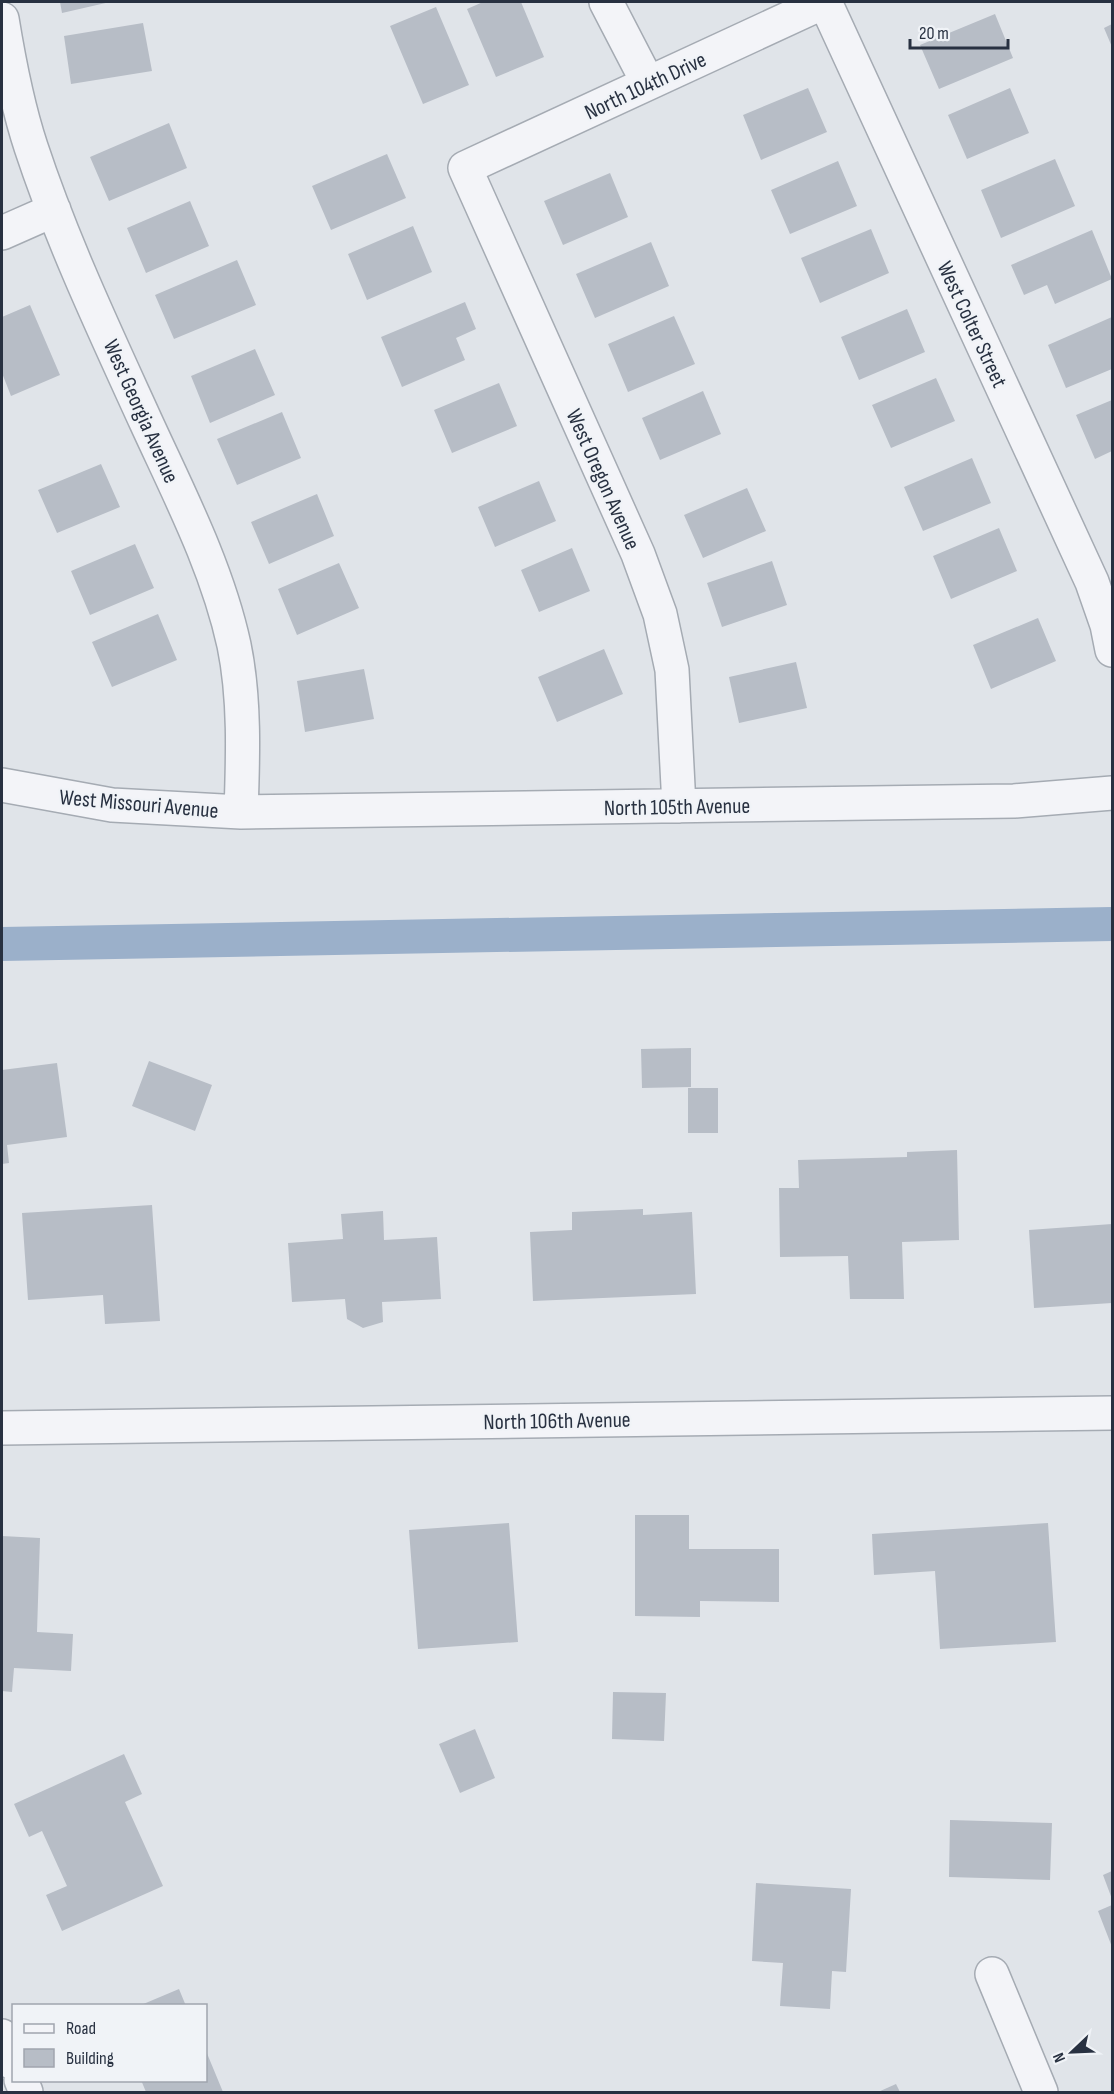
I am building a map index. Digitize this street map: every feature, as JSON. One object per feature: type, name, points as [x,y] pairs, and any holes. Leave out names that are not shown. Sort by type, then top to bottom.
[{"type":"street","points":[[606,2],[648,83]]},
{"type":"street","name":"North 104th Drive","points":[[465,168],[825,2]]},
{"type":"street","name":"West Colter Street","points":[[825,2],[1092,582],[1113,650]]},
{"type":"street","name":"West Georgia Avenue","points":[[2,19],[13,82],[30,145],[54,210],[198,536],[221,598],[234,646],[239,684],[243,767],[241,812]]},
{"type":"street","name":"West Oregon Avenue","points":[[465,168],[638,554],[660,614],[672,670],[679,806]]},
{"type":"street","points":[[2,233],[54,210]]},
{"type":"street","name":"West Missouri Avenue","points":[[2,785],[112,805],[241,812]]},
{"type":"street","name":"North 105th Avenue","points":[[241,812],[1014,801],[1113,793]]},
{"type":"street","name":"North 106th Avenue","points":[[2,1428],[1113,1413]]},
{"type":"street","points":[[992,1974],[1041,2092]]},
{"type":"street","points":[[2,2036],[12,2059]]},
{"type":"building","points":[[60,2],[110,2],[62,13]]},
{"type":"building","points":[[483,2],[521,2],[544,57],[496,77],[467,9]]},
{"type":"building","points":[[436,7],[469,85],[423,104],[390,26]]},
{"type":"building","points":[[995,14],[1013,58],[939,89],[920,45]]},
{"type":"building","points":[[143,23],[152,71],[71,84],[64,36]]},
{"type":"building","points":[[1112,24],[1112,47],[1104,28]]},
{"type":"building","points":[[808,88],[827,132],[761,160],[743,115]]},
{"type":"building","points":[[1010,88],[1029,133],[967,159],[948,115]]},
{"type":"building","points":[[169,123],[187,168],[109,201],[90,157]]},
{"type":"building","points":[[387,154],[406,198],[331,230],[312,186]]},
{"type":"building","points":[[1055,159],[1075,206],[1001,238],[981,190]]},
{"type":"building","points":[[838,161],[857,206],[790,234],[771,190]]},
{"type":"building","points":[[610,173],[628,217],[563,245],[544,201]]},
{"type":"building","points":[[190,201],[209,246],[146,273],[127,228]]},
{"type":"building","points":[[413,226],[432,272],[367,300],[348,254]]},
{"type":"building","points":[[871,229],[889,273],[820,303],[801,258]]},
{"type":"building","points":[[1092,230],[1112,279],[1055,304],[1047,285],[1024,295],[1011,265]]},
{"type":"building","points":[[651,242],[669,286],[595,318],[576,274]]},
{"type":"building","points":[[237,260],[256,305],[174,339],[155,295]]},
{"type":"building","points":[[465,302],[476,329],[456,338],[465,360],[402,387],[381,337]]},
{"type":"building","points":[[30,305],[60,375],[11,396],[2,373],[2,317]]},
{"type":"building","points":[[907,309],[925,352],[859,380],[841,337]]},
{"type":"building","points":[[674,316],[695,364],[628,392],[608,344]]},
{"type":"building","points":[[1112,317],[1112,369],[1066,388],[1048,345]]},
{"type":"building","points":[[255,349],[275,395],[210,423],[191,376]]},
{"type":"building","points":[[936,378],[955,421],[891,448],[872,405]]},
{"type":"building","points":[[499,383],[517,426],[452,453],[434,410]]},
{"type":"building","points":[[703,391],[721,434],[660,460],[642,418]]},
{"type":"building","points":[[1112,400],[1112,451],[1095,459],[1076,415]]},
{"type":"building","points":[[282,412],[301,458],[237,485],[217,439]]},
{"type":"building","points":[[972,458],[991,503],[923,531],[904,487]]},
{"type":"building","points":[[101,464],[120,507],[57,533],[38,490]]},
{"type":"building","points":[[539,481],[556,521],[495,547],[478,507]]},
{"type":"building","points":[[747,488],[766,531],[703,558],[684,515]]},
{"type":"building","points":[[317,494],[334,536],[269,564],[251,522]]},
{"type":"building","points":[[999,528],[1017,571],[951,599],[933,556]]},
{"type":"building","points":[[135,544],[154,588],[90,615],[71,571]]},
{"type":"building","points":[[572,548],[590,591],[539,612],[521,570]]},
{"type":"building","points":[[772,561],[787,605],[722,627],[707,583]]},
{"type":"building","points":[[339,563],[359,608],[297,635],[278,589]]},
{"type":"building","points":[[158,614],[177,660],[112,687],[92,642]]},
{"type":"building","points":[[1038,618],[1056,661],[991,689],[973,645]]},
{"type":"building","points":[[604,649],[623,694],[557,722],[538,677]]},
{"type":"building","points":[[796,662],[807,708],[739,723],[729,677]]},
{"type":"building","points":[[364,669],[374,719],[305,732],[297,681]]},
{"type":"building","points":[[691,1048],[691,1087],[642,1088],[641,1049]]},
{"type":"building","points":[[149,1061],[212,1085],[195,1131],[132,1106]]},
{"type":"building","points":[[57,1063],[67,1137],[7,1145],[9,1163],[2,1164],[2,1070]]},
{"type":"building","points":[[688,1088],[718,1088],[718,1133],[688,1133]]},
{"type":"building","points":[[957,1150],[959,1240],[902,1242],[904,1299],[850,1299],[848,1256],[780,1257],[779,1188],[799,1188],[798,1160],[907,1157],[907,1152]]},
{"type":"building","points":[[152,1205],[160,1321],[105,1324],[103,1295],[28,1300],[22,1213]]},
{"type":"building","points":[[643,1209],[643,1215],[692,1212],[696,1294],[533,1301],[530,1232],[572,1230],[572,1212]]},
{"type":"building","points":[[383,1211],[384,1240],[437,1237],[441,1299],[382,1302],[383,1322],[363,1328],[347,1319],[345,1299],[292,1302],[288,1243],[343,1239],[341,1214]]},
{"type":"building","points":[[1112,1224],[1112,1303],[1034,1308],[1029,1230]]},
{"type":"building","points":[[635,1515],[689,1515],[689,1549],[779,1549],[779,1602],[700,1601],[700,1617],[635,1616]]},
{"type":"building","points":[[509,1523],[518,1642],[418,1649],[409,1530]]},
{"type":"building","points":[[1048,1523],[1056,1642],[940,1649],[935,1571],[874,1575],[872,1534]]},
{"type":"building","points":[[2,1536],[40,1538],[37,1632],[73,1634],[71,1671],[14,1668],[12,1692],[2,1691]]},
{"type":"building","points":[[613,1692],[666,1693],[664,1741],[612,1739]]},
{"type":"building","points":[[475,1729],[495,1778],[460,1793],[439,1744]]},
{"type":"building","points":[[124,1754],[142,1794],[125,1802],[163,1886],[62,1931],[46,1895],[67,1886],[42,1831],[29,1837],[14,1804]]},
{"type":"building","points":[[950,1820],[1052,1823],[1050,1880],[949,1877]]},
{"type":"building","points":[[1112,1871],[1112,1899],[1103,1875]]},
{"type":"building","points":[[756,1883],[851,1889],[846,1972],[832,1971],[830,2009],[780,2006],[783,1963],[752,1961]]},
{"type":"building","points":[[1112,1905],[1112,1947],[1098,1911]]},
{"type":"building","points":[[179,1989],[185,2004],[143,2004]]},
{"type":"building","points":[[207,2053],[223,2092],[146,2092],[142,2082],[207,2082]]},
{"type":"building","points":[[896,2084],[900,2092],[878,2092]]},
{"type":"waterway","points":[[2,944],[1112,924]]}]
